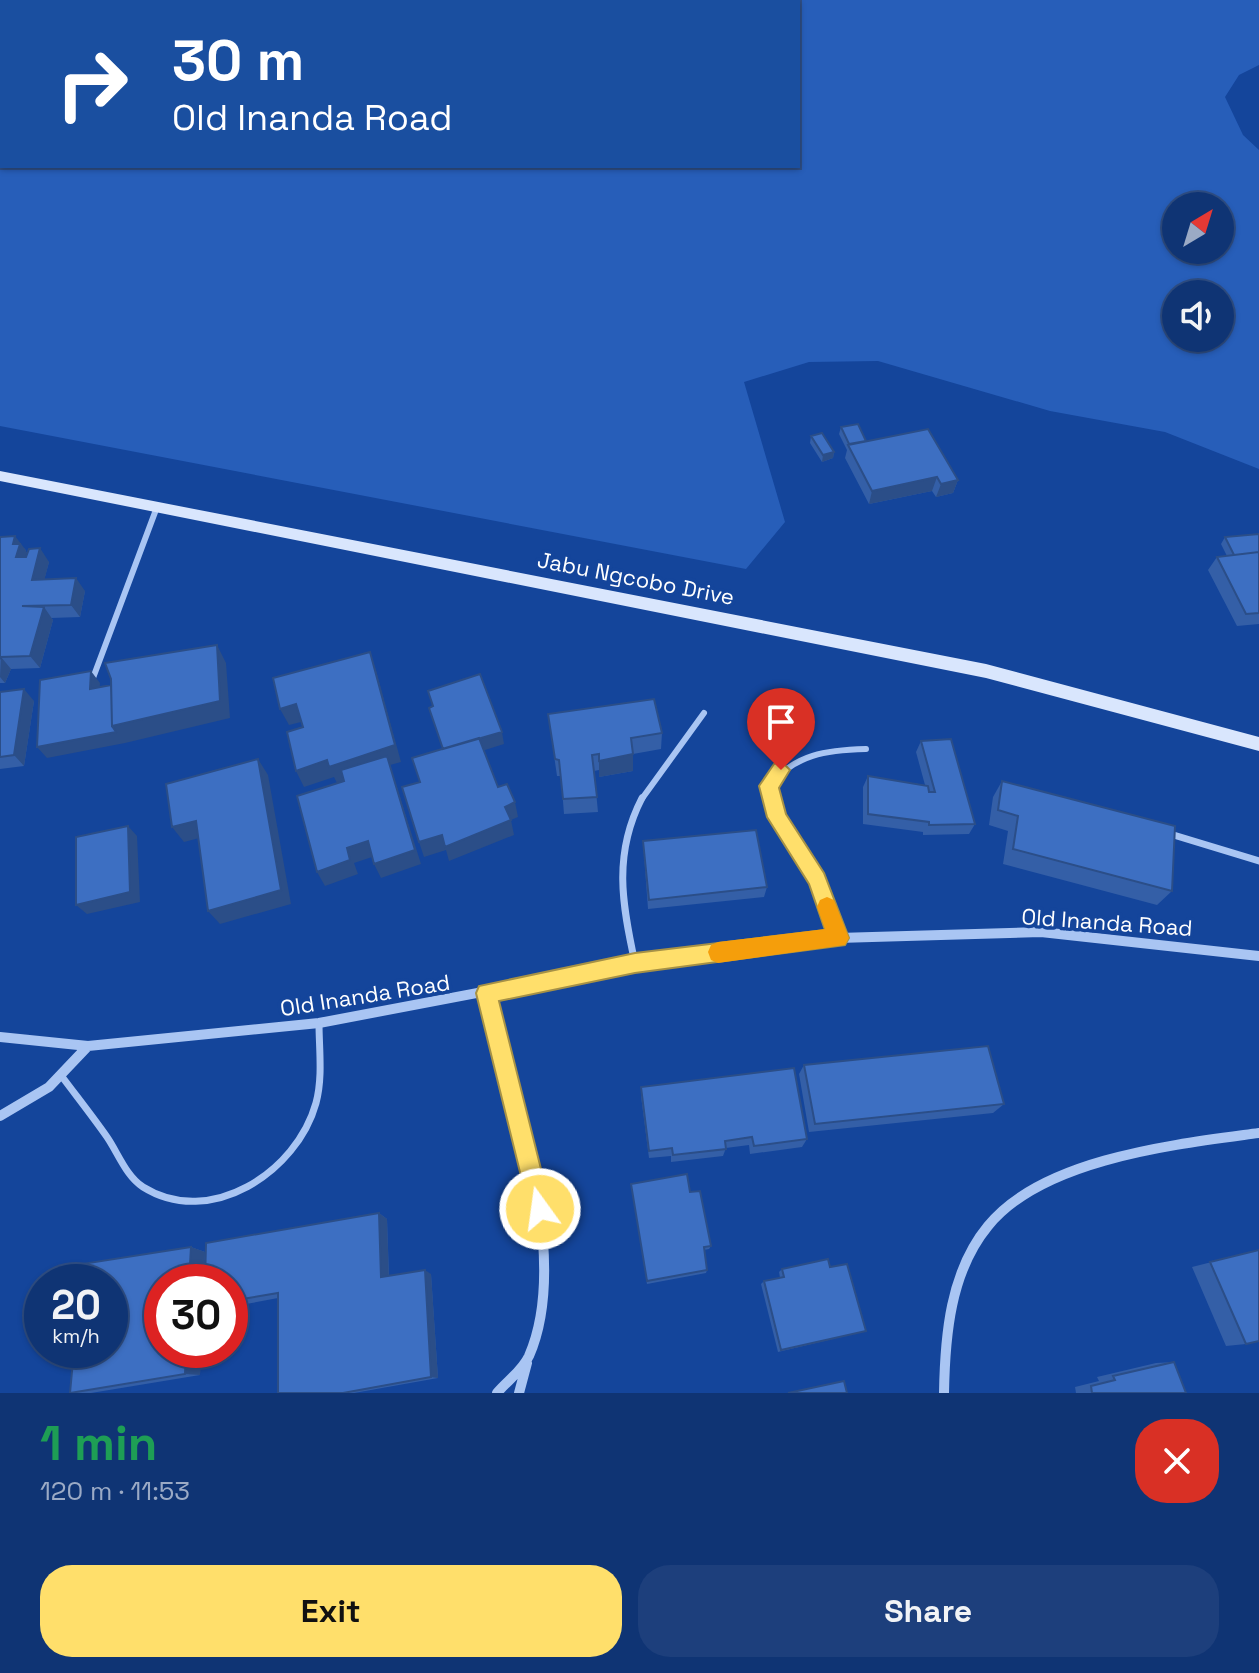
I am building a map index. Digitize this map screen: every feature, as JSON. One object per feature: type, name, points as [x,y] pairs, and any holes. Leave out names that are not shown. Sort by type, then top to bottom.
[{"type":"main road","name":"Jabu Ngcobo Drive","points":[[0,476],[986,671],[1259,744]]},
{"type":"street","name":"Old Inanda Road","points":[[0,1037],[88,1046],[319,1023],[635,963],[838,938],[1041,932],[1259,956]]},
{"type":"street","points":[[487,993],[540,1209],[546,1276],[519,1393]]},
{"type":"street","points":[[0,1116],[28,1105],[63,1078],[88,1046]]},
{"type":"street","points":[[944,1393],[948,1321],[969,1254],[1005,1208],[1064,1175],[1191,1142],[1259,1133]]},
{"type":"street","points":[[497,1393],[528,1358]]},
{"type":"lane","points":[[93,678],[157,507]]},
{"type":"lane","points":[[635,963],[623,899],[621,856],[634,814],[669,755],[704,713]]},
{"type":"lane","points":[[838,938],[817,880],[777,817],[769,786],[781,770],[820,750],[866,749]]},
{"type":"lane","points":[[1153,829],[1259,861]]},
{"type":"lane","points":[[63,1078],[139,1184],[162,1198],[206,1200],[247,1190],[279,1165],[307,1128],[317,1102],[319,1023]]},
{"type":"shaded area","points":[[800,0],[1259,0],[1259,65],[1239,75],[1225,97],[1243,135],[1259,150],[1259,469],[1165,432],[1050,411],[878,361],[809,362],[744,382],[785,522],[746,569],[0,426],[0,168],[800,168]]},
{"type":"building","points":[[858,424],[866,441],[849,444],[841,427]]},
{"type":"building","points":[[928,429],[958,480],[941,484],[937,477],[872,491],[848,445]]},
{"type":"building","points":[[822,433],[834,452],[823,455],[811,436]]},
{"type":"building","points":[[1259,534],[1259,552],[1234,555],[1225,537]]},
{"type":"building","points":[[15,536],[13,544],[20,544],[16,557],[26,557],[29,549],[40,548],[32,580],[76,578],[71,605],[22,606],[44,607],[30,656],[0,659],[0,537]]},
{"type":"building","points":[[1259,552],[1259,613],[1246,614],[1217,557]]},
{"type":"building","points":[[217,645],[220,701],[112,726],[111,679],[105,663]]},
{"type":"building","points":[[370,652],[395,745],[329,767],[327,760],[296,771],[287,732],[303,727],[296,704],[280,709],[273,678]]},
{"type":"building","points":[[91,671],[90,689],[111,685],[112,726],[116,732],[37,747],[40,680]]},
{"type":"building","points":[[480,674],[502,732],[443,749],[429,708],[433,706],[428,691]]},
{"type":"building","points":[[24,689],[14,755],[0,757],[0,692]]},
{"type":"building","points":[[654,699],[662,733],[631,738],[633,754],[599,761],[599,754],[592,755],[597,797],[563,799],[559,760],[555,759],[548,714]]},
{"type":"building","points":[[479,738],[498,787],[507,784],[515,802],[505,807],[511,820],[445,847],[442,835],[419,842],[402,787],[420,782],[412,758]]},
{"type":"building","points":[[951,739],[975,824],[929,825],[929,822],[868,814],[868,776],[928,786],[929,792],[935,792],[921,741]]},
{"type":"building","points":[[387,756],[415,850],[374,864],[368,841],[347,848],[350,860],[317,872],[297,796],[344,781],[341,770]]},
{"type":"building","points":[[258,759],[281,890],[208,911],[196,821],[172,827],[166,784]]},
{"type":"building","points":[[1002,781],[1175,826],[1172,891],[1013,849],[1018,816],[998,810]]},
{"type":"building","points":[[128,826],[130,892],[76,905],[76,837]]},
{"type":"building","points":[[756,830],[767,887],[649,900],[643,841]]},
{"type":"building","points":[[988,1046],[1004,1104],[815,1124],[804,1065]]},
{"type":"building","points":[[794,1068],[807,1139],[754,1146],[752,1137],[725,1141],[726,1149],[673,1155],[672,1148],[649,1151],[641,1087]]},
{"type":"building","points":[[687,1174],[690,1192],[700,1191],[711,1246],[704,1247],[707,1270],[647,1281],[631,1184]]},
{"type":"building","points":[[379,1213],[381,1277],[425,1270],[431,1377],[343,1393],[278,1393],[278,1293],[248,1298],[248,1264],[205,1264],[206,1243]]},
{"type":"building","points":[[191,1247],[190,1264],[144,1264],[144,1368],[185,1368],[185,1374],[70,1393],[72,1368],[128,1368],[128,1264],[82,1264]]},
{"type":"building","points":[[1259,1250],[1259,1341],[1246,1344],[1210,1262]]},
{"type":"building","points":[[828,1259],[830,1267],[847,1264],[866,1331],[781,1350],[764,1281],[784,1277],[782,1269]]},
{"type":"building","points":[[1174,1362],[1186,1393],[1092,1393],[1091,1386],[1115,1380],[1113,1376]]},
{"type":"building","points":[[844,1381],[847,1393],[788,1393]]},
{"type":"slow traffic","points":[[718,952],[838,938],[827,907]]},
{"type":"route","points":[[540,1209],[487,993],[635,963],[838,938],[817,880],[777,817],[769,786],[781,770]]}]
